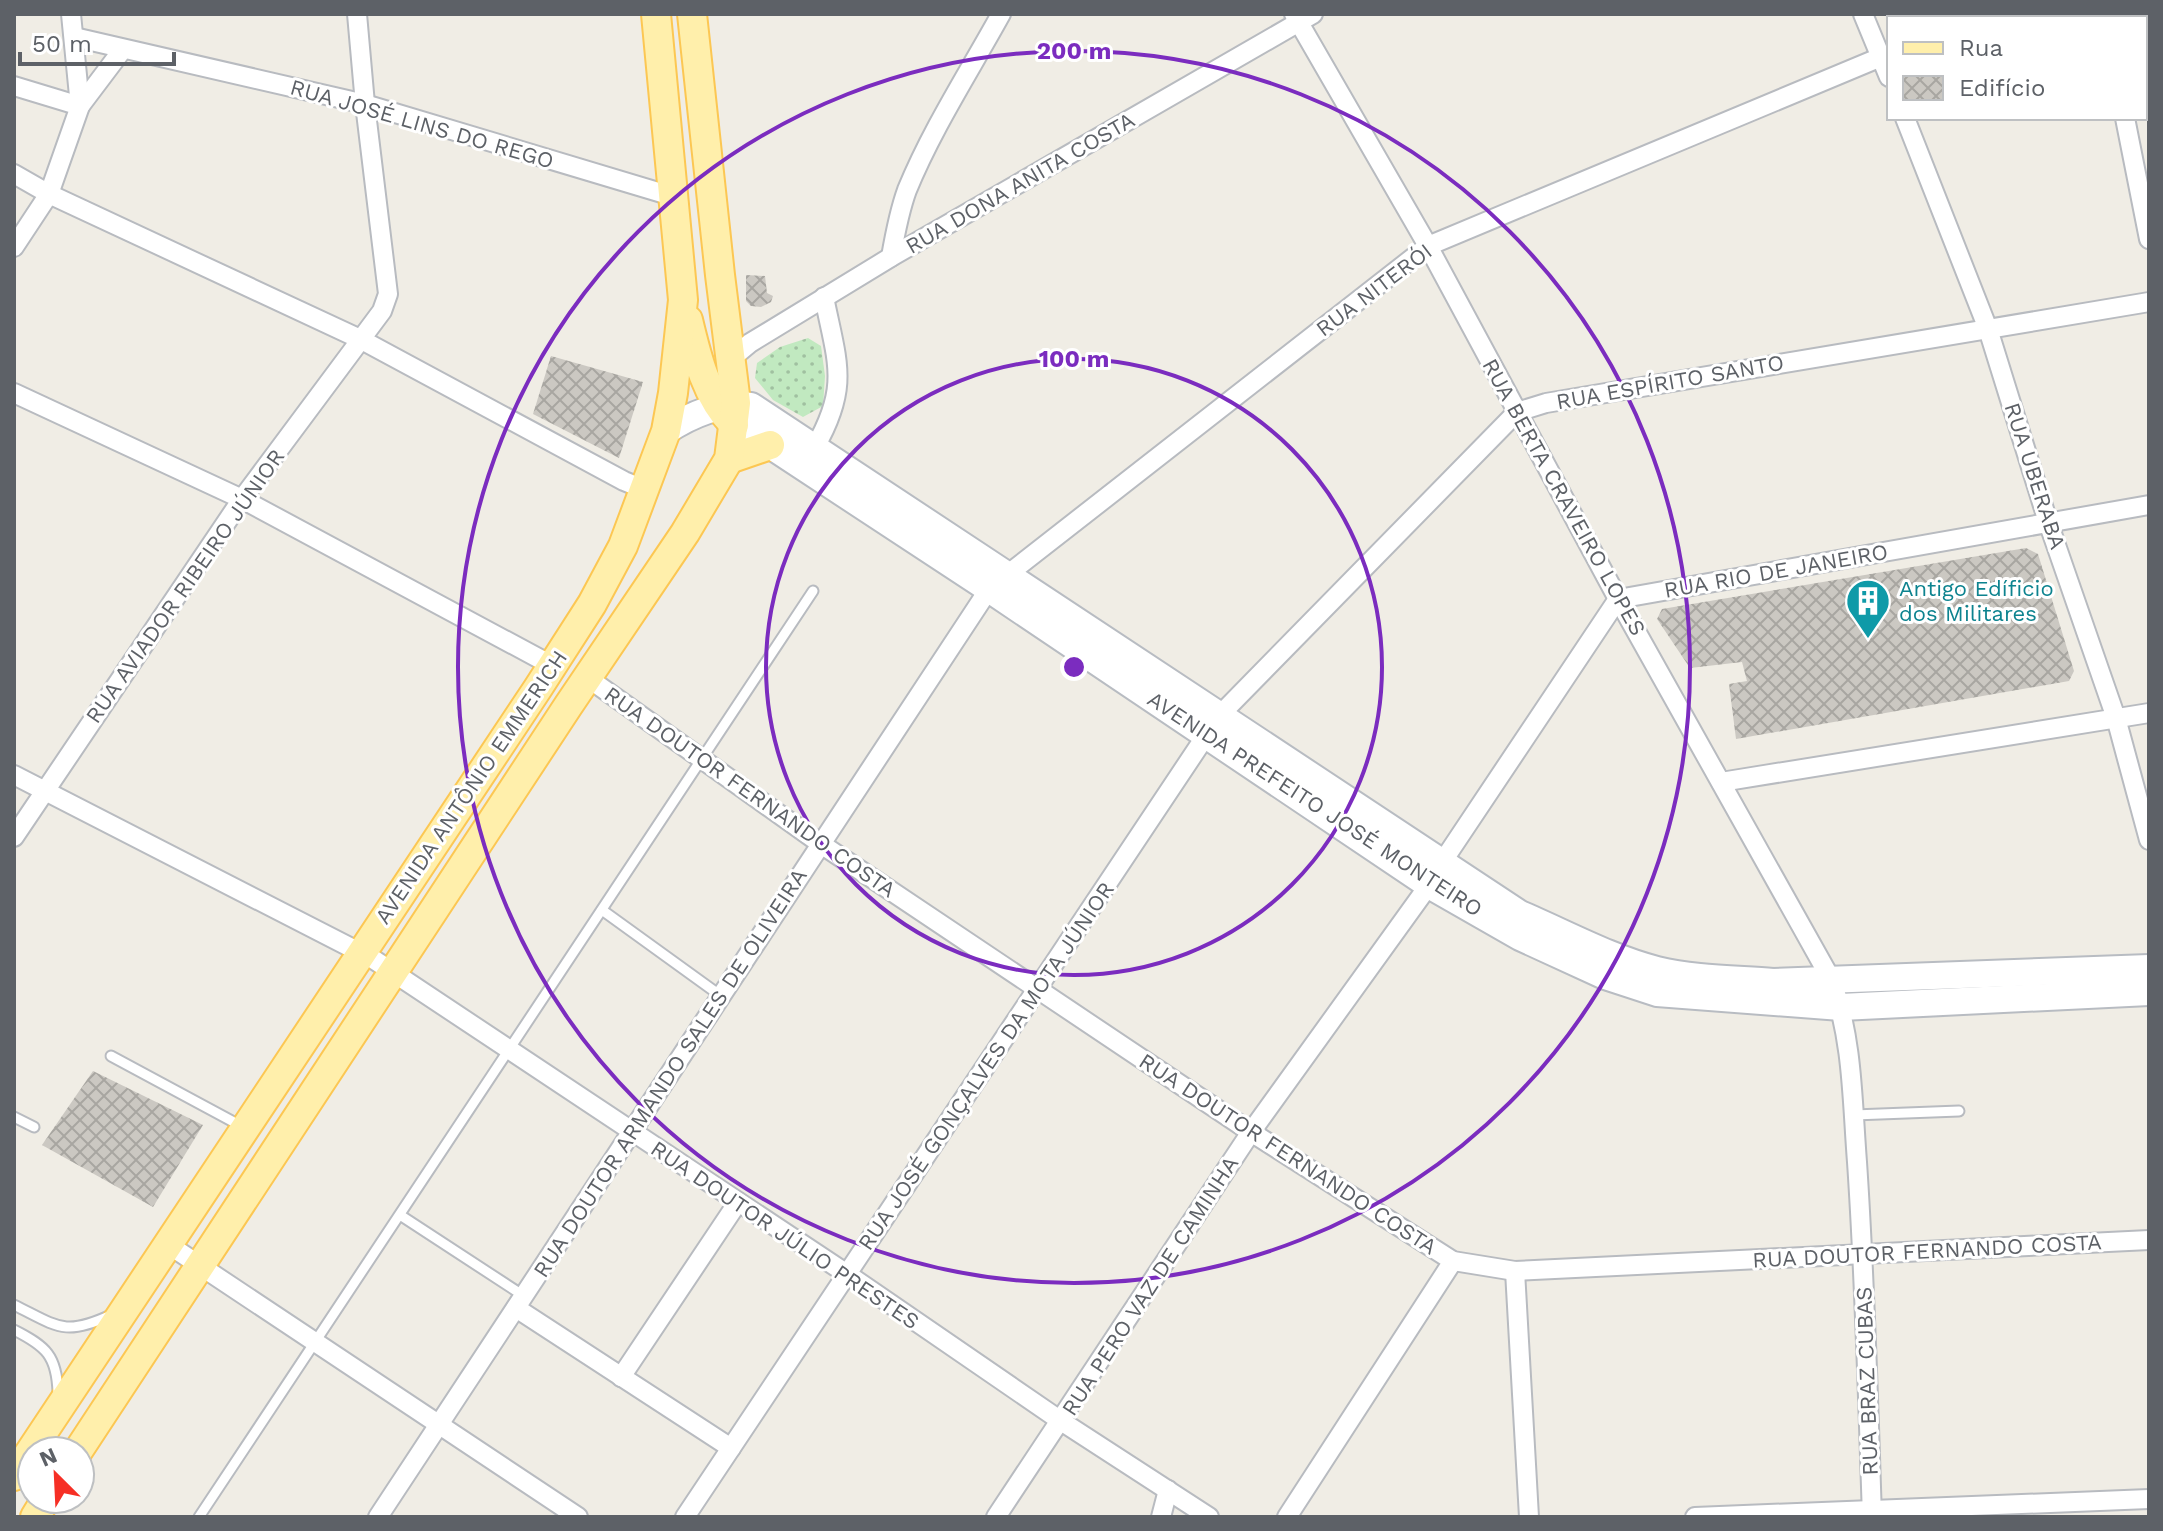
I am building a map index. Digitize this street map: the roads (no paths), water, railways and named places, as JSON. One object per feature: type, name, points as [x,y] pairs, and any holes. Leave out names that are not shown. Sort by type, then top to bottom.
[{"type":"main road","name":"AVENIDA ANTÔNIO EMMERICH","points":[[14,1476],[553,666],[610,571],[646,490],[666,431],[683,300],[656,14]]},
{"type":"main road","points":[[692,14],[732,358],[716,369],[701,369]]},
{"type":"main road","points":[[666,431],[680,422],[729,412],[701,369],[683,300]]},
{"type":"main road","name":"AVENIDA ANTÔNIO EMMERICH","points":[[88,1435],[685,533],[729,459],[732,358]]},
{"type":"main road","name":"AVENIDA PREFEITO JOSÉ MONTEIRO","points":[[729,412],[775,434],[815,447],[998,581]]},
{"type":"main road","points":[[729,459],[775,434]]},
{"type":"main road","name":"AVENIDA PREFEITO JOSÉ MONTEIRO","points":[[775,434],[1213,725],[1429,885],[1520,937],[1605,976],[1657,993],[1841,1007],[2149,992]]},
{"type":"main road","name":"AVENIDA PREFEITO JOSÉ MONTEIRO","points":[[1213,725],[1443,861],[1520,914],[1613,955],[1657,970],[1773,982],[2149,968]]},
{"type":"street","points":[[71,14],[80,106]]},
{"type":"street","name":"RUA AVIADOR RIBEIRO JÚNIOR","points":[[14,837],[242,499],[382,311],[388,294],[357,14]]},
{"type":"street","points":[[891,257],[897,222],[907,191],[1001,14]]},
{"type":"street","points":[[1863,14],[1887,72]]},
{"type":"street","name":"RUA DONA ANITA COSTA","points":[[732,358],[750,343],[824,297],[1302,17]]},
{"type":"street","name":"RUA BERTA CRAVEIRO LOPES","points":[[1302,17],[1618,599],[1832,981],[1841,1007]]},
{"type":"street","name":"RUA JOSÉ LINS DO REGO","points":[[74,37],[365,104],[675,197]]},
{"type":"street","points":[[14,247],[49,194],[80,106],[123,49]]},
{"type":"street","name":"RUA NITERÓI","points":[[998,581],[1428,246],[1881,57]]},
{"type":"street","points":[[14,86],[80,106]]},
{"type":"street","name":"RUA UBERABA","points":[[1906,120],[1988,329],[2048,522],[2116,718],[2149,840]]},
{"type":"street","points":[[2125,120],[2149,239]]},
{"type":"street","points":[[14,174],[49,194],[360,339],[646,490]]},
{"type":"street","points":[[815,447],[834,409],[838,382],[824,297]]},
{"type":"street","name":"RUA ESPÍRITO SANTO","points":[[1517,412],[1546,403],[2149,302]]},
{"type":"street","points":[[14,393],[242,499],[553,666]]},
{"type":"street","points":[[1213,725],[1517,412]]},
{"type":"street","name":"RUA RIO DE JANEIRO","points":[[1618,599],[2149,505]]},
{"type":"street","name":"RUA DOUTOR ARMANDO SALES DE OLIVEIRA","points":[[378,1517],[998,581]]},
{"type":"street","points":[[1443,861],[1618,599]]},
{"type":"street","name":"RUA DOUTOR FERNANDO COSTA","points":[[588,678],[821,844],[1251,1132],[1453,1261],[1515,1271],[2149,1240]]},
{"type":"street","points":[[1721,782],[2149,713]]},
{"type":"street","name":"RUA JOSÉ GONÇALVES DA MOTA JÚNIOR","points":[[685,1517],[1213,725]]},
{"type":"street","name":"RUA DOUTOR JÚLIO PRESTES","points":[[14,775],[361,953],[392,972],[1209,1517]]},
{"type":"street","name":"RUA PERO VAZ DE CAMINHA","points":[[996,1517],[1251,1132],[1429,885],[1443,861]]},
{"type":"street","name":"RUA BRAZ CUBAS","points":[[1841,1007],[1848,1039],[1863,1253],[1872,1514]]},
{"type":"street","points":[[621,1377],[738,1202]]},
{"type":"street","points":[[169,1245],[578,1517]]},
{"type":"street","points":[[1287,1517],[1453,1261]]},
{"type":"street","points":[[1515,1271],[1529,1517]]},
{"type":"street","points":[[520,1302],[621,1377],[731,1448]]},
{"type":"street","points":[[1161,1517],[1168,1490]]},
{"type":"street","points":[[1695,1517],[1872,1514],[2149,1499]]},
{"type":"lane","points":[[199,1517],[813,591]]},
{"type":"lane","points":[[602,910],[721,996]]},
{"type":"lane","points":[[111,1056],[246,1128]]},
{"type":"lane","points":[[1853,1115],[1959,1111]]},
{"type":"lane","points":[[14,1117],[34,1127]]},
{"type":"lane","points":[[400,1215],[520,1302]]},
{"type":"lane","points":[[14,1305],[66,1329],[93,1323],[124,1309]]},
{"type":"lane","points":[[14,1330],[37,1341],[53,1360],[58,1376],[59,1407]]},
{"type":"place","name":"Antigo Edíficio dos Militares","points":[[1868,640]]}]
